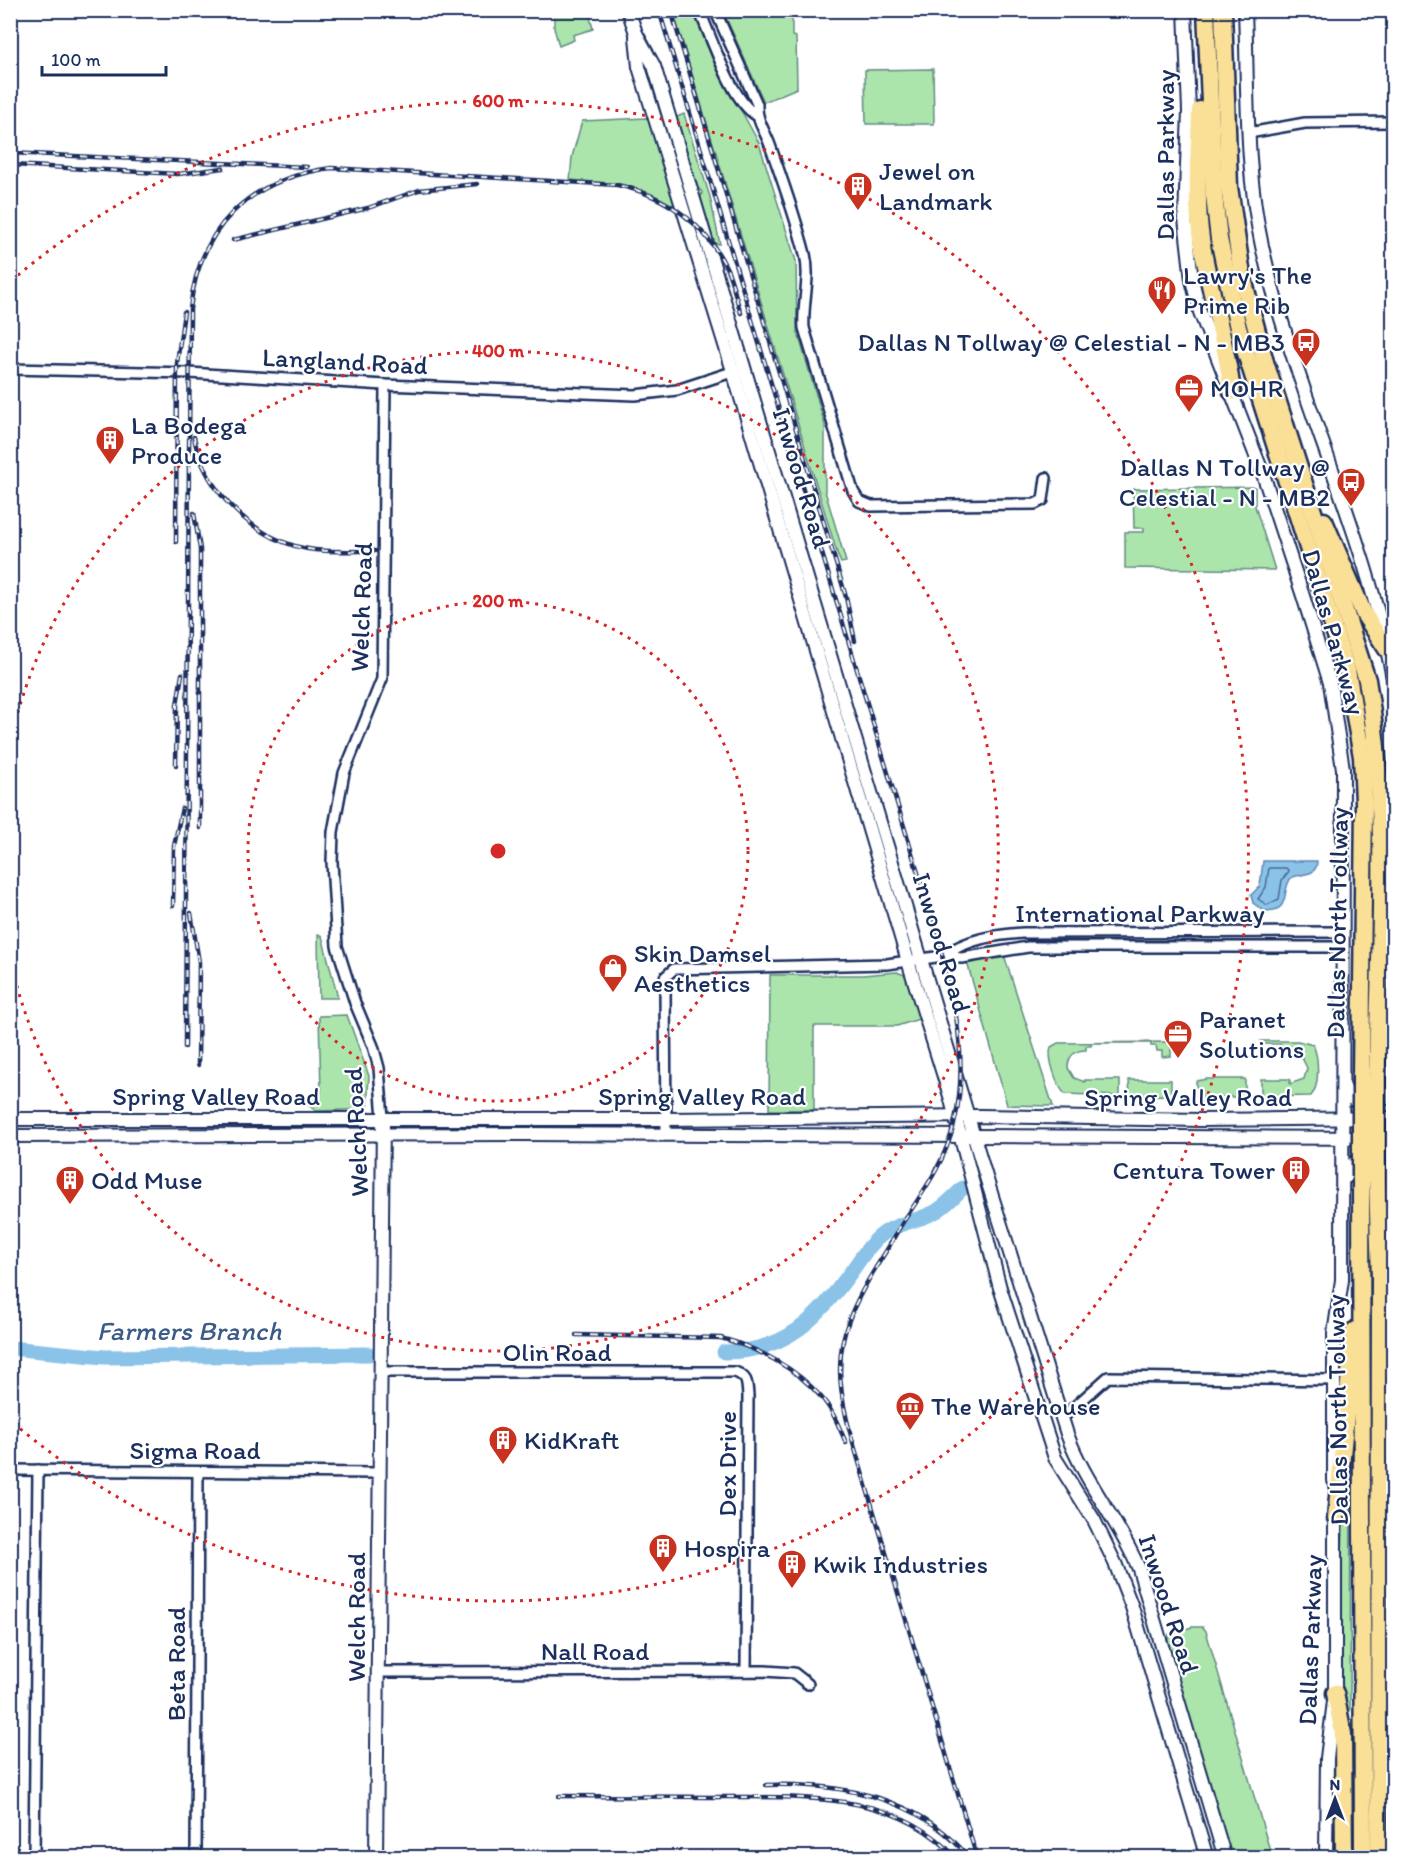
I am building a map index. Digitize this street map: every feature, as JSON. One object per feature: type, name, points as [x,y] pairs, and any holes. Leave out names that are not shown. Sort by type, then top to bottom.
[{"type":"highway","points":[[1205,10],[1200,54],[1199,218],[1207,274],[1228,354],[1232,392]]},
{"type":"highway","name":"Dallas North Tollway","points":[[1205,10],[1214,195],[1227,284],[1238,328],[1347,670],[1356,713],[1364,802],[1369,1177],[1361,1280],[1364,1344],[1363,1857]]},
{"type":"highway","name":"Dallas North Tollway","points":[[1223,10],[1229,187],[1234,232],[1253,319],[1367,680],[1375,724],[1380,807],[1369,1080]]},
{"type":"highway","points":[[1301,475],[1337,546],[1364,614],[1387,649]]},
{"type":"highway","name":"Dallas North Tollway","points":[[1369,1177],[1380,1279],[1379,1857]]},
{"type":"highway","points":[[1380,1279],[1387,1305],[1394,1420]]},
{"type":"highway","points":[[1336,1518],[1361,1280]]},
{"type":"highway","points":[[1335,1693],[1343,1734],[1344,1857]]},
{"type":"main road","name":"Inwood Road","points":[[628,10],[636,33],[654,66],[666,106],[739,369],[782,540],[956,1116],[959,1135],[1000,1288],[1055,1458],[1107,1543],[1140,1635],[1207,1857]]},
{"type":"main road","name":"Dallas Parkway","points":[[1185,10],[1189,111],[1185,219],[1188,254],[1200,312],[1267,486],[1330,683],[1343,769],[1342,1280],[1334,1334],[1335,1693],[1327,1758],[1326,1857]]},
{"type":"main road","name":"Dallas Parkway","points":[[1245,10],[1249,133],[1255,210],[1270,277],[1378,610],[1394,684]]},
{"type":"main road","name":"Inwood Road","points":[[636,33],[639,67],[796,536],[969,1116],[1062,1418],[1077,1460],[1126,1538],[1139,1569],[1225,1857]]},
{"type":"main road","points":[[653,111],[666,106]]},
{"type":"main road","points":[[782,540],[796,536]]},
{"type":"main road","points":[[851,768],[865,764]]},
{"type":"main road","points":[[1342,1083],[1352,1100],[1368,1106],[1381,1103],[1394,1089]]},
{"type":"main road","name":"Spring Valley Road","points":[[10,1119],[666,1119],[956,1116],[1120,1120],[1394,1118]]},
{"type":"main road","name":"Welch Road","points":[[376,1857],[383,1118]]},
{"type":"main road","points":[[773,1118],[774,1135]]},
{"type":"main road","points":[[1037,1135],[1044,1129],[1056,1128],[1059,1118]]},
{"type":"main road","points":[[131,1136],[132,1119]]},
{"type":"main road","points":[[1072,1135],[1080,1126],[1120,1120]]},
{"type":"main road","name":"Spring Valley Road","points":[[10,1136],[666,1134],[1394,1138]]},
{"type":"main road","points":[[1342,1191],[1351,1164],[1359,1157],[1374,1156],[1394,1163]]},
{"type":"main road","points":[[1000,1288],[1021,1283]]},
{"type":"main road","points":[[1045,1425],[1062,1418]]},
{"type":"main road","points":[[1140,1635],[1156,1630]]},
{"type":"street","points":[[699,10],[733,84],[748,110],[756,115]]},
{"type":"street","points":[[715,10],[757,104],[756,115],[770,144],[805,256],[807,277],[803,306],[804,328],[853,491],[859,501],[871,506],[1035,504],[1043,500],[1046,478]]},
{"type":"street","points":[[1249,133],[1305,123],[1394,122]]},
{"type":"street","name":"Langland Road","points":[[10,369],[189,373],[386,385],[635,395],[677,390],[739,369]]},
{"type":"street","name":"Welch Road","points":[[383,1118],[379,1068],[337,946],[332,862],[334,826],[344,773],[382,680],[386,385]]},
{"type":"street","name":"International Parkway","points":[[943,956],[958,945],[1023,933],[1343,932]]},
{"type":"street","name":"International Parkway","points":[[666,1134],[665,986],[669,971],[683,967],[887,964],[943,956],[962,958],[1007,949],[1048,946],[1343,947]]},
{"type":"street","name":"Olin Road","points":[[380,1372],[735,1372]]},
{"type":"street","name":"Dex Drive","points":[[735,1372],[747,1379],[748,1396],[746,1671]]},
{"type":"street","points":[[1062,1418],[1108,1377],[1333,1380]]},
{"type":"street","name":"Sigma Road","points":[[10,1470],[379,1473]]},
{"type":"street","points":[[34,1857],[38,1470]]},
{"type":"street","name":"Beta Road","points":[[196,1857],[198,1472]]},
{"type":"street","name":"Nall Road","points":[[378,1672],[746,1671],[794,1673],[808,1684]]},
{"type":"green space","points":[[554,10],[599,11],[590,17],[593,29],[573,35],[574,40],[559,46],[554,28]]},
{"type":"green space","points":[[673,11],[693,11],[726,83],[759,143],[796,261],[797,330],[825,425],[825,491],[846,562],[841,563],[838,556]]},
{"type":"green space","points":[[723,11],[792,11],[792,36],[796,37],[797,88],[764,102]]},
{"type":"green space","points":[[933,69],[934,124],[866,124],[865,70]]},
{"type":"green space","points":[[684,114],[710,197],[720,244],[714,243],[701,198],[702,192],[697,187],[677,117]]},
{"type":"green space","points":[[652,119],[678,209],[652,194],[626,186],[570,180],[572,157],[582,121]]},
{"type":"green space","points":[[1255,487],[1255,506],[1275,570],[1125,568],[1125,532],[1144,532],[1144,528],[1134,528],[1133,489]]},
{"type":"green space","points":[[318,934],[322,936],[338,998],[319,998]]},
{"type":"green space","points":[[1000,956],[1005,958],[1053,1106],[1007,1105],[967,962]]},
{"type":"green space","points":[[897,972],[909,977],[922,1018],[897,1026],[814,1026],[814,1110],[769,1110],[770,975],[863,975]]},
{"type":"green space","points":[[347,1015],[369,1076],[367,1109],[316,1111],[308,1105],[307,1098],[321,1092],[319,1016]]},
{"type":"green space","points":[[1261,1041],[1298,1041],[1313,1045],[1318,1071],[1316,1086],[1311,1096],[1261,1097],[1261,1079],[1290,1079],[1290,1084],[1304,1079],[1307,1068],[1302,1058],[1291,1055],[1286,1047],[1280,1047],[1280,1044],[1261,1044]]},
{"type":"green space","points":[[1171,1042],[1171,1056],[1162,1057],[1162,1051],[1157,1051],[1156,1046],[1151,1046],[1151,1043],[1092,1043],[1091,1046],[1086,1046],[1086,1050],[1073,1054],[1068,1068],[1074,1078],[1085,1082],[1085,1080],[1120,1080],[1120,1096],[1065,1094],[1056,1079],[1050,1058],[1051,1047],[1058,1043]]},
{"type":"green space","points":[[1245,1079],[1245,1097],[1197,1097],[1196,1081]]},
{"type":"green space","points":[[1129,1080],[1171,1080],[1171,1095],[1130,1096]]},
{"type":"green space","points":[[1347,1466],[1351,1466],[1350,1711],[1344,1711],[1341,1588]]},
{"type":"green space","points":[[1192,1627],[1203,1627],[1206,1631],[1268,1844],[1272,1852],[1280,1857],[1232,1857],[1167,1643],[1169,1634]]},
{"type":"water","points":[[1263,861],[1317,861],[1314,870],[1308,874],[1291,878],[1279,908],[1264,911],[1253,903],[1251,895],[1260,886]]},
{"type":"waterway","name":"Farmers Branch","points":[[724,1352],[766,1346],[798,1329],[826,1304],[879,1237],[896,1226],[935,1212],[963,1188]]},
{"type":"waterway","name":"Farmers Branch","points":[[10,1348],[104,1357],[369,1354]]},
{"type":"railway","points":[[659,10],[933,923],[947,972],[957,1023],[961,1073],[959,1099],[951,1136],[936,1171],[858,1300],[849,1320],[840,1360],[844,1405],[850,1432],[977,1858]]},
{"type":"railway","points":[[671,10],[846,597],[855,641]]},
{"type":"railway","points":[[10,153],[307,167]]},
{"type":"railway","points":[[12,165],[178,174],[223,168]]},
{"type":"railway","points":[[185,1047],[190,309],[195,280],[204,254],[217,231],[233,212],[253,196],[276,183],[302,174],[331,168],[617,185],[667,204],[695,225],[718,253],[727,269],[741,313]]},
{"type":"railway","points":[[233,240],[368,208],[419,190],[477,184]]},
{"type":"railway","points":[[176,542],[177,363],[184,312]]},
{"type":"railway","points":[[194,437],[209,477],[222,495],[237,512],[273,538],[294,546],[322,551],[375,551]]},
{"type":"railway","points":[[194,513],[200,549],[200,828]]},
{"type":"railway","points":[[176,765],[177,705],[182,674]]},
{"type":"railway","points":[[173,906],[174,846],[182,808]]},
{"type":"railway","points":[[191,913],[199,962],[198,1065]]},
{"type":"railway","points":[[576,1335],[721,1338],[749,1347],[776,1360],[811,1387],[829,1407],[846,1443]]},
{"type":"railway","points":[[766,1785],[822,1787],[877,1798],[927,1821],[950,1837],[969,1858]]},
{"type":"railway","points":[[559,1796],[779,1797],[844,1802],[875,1809],[905,1820],[932,1836],[956,1858]]},
{"type":"place","name":"Jewel on Landmark","points":[[858,212]]},
{"type":"place","name":"Lawry's The Prime Rib","points":[[1162,316]]},
{"type":"place","name":"Dallas N Tollway @ Celestial - N - MB3","points":[[1306,368]]},
{"type":"place","name":"MOHR","points":[[1189,414]]},
{"type":"place","name":"La Bodega Produce","points":[[110,466]]},
{"type":"place","name":"Dallas N Tollway @ Celestial - N - MB2","points":[[1351,508]]},
{"type":"place","name":"Skin Damsel Aesthetics","points":[[613,994]]},
{"type":"place","name":"Paranet Solutions","points":[[1178,1060]]},
{"type":"place","name":"Centura Tower","points":[[1296,1196]]},
{"type":"place","name":"Odd Muse","points":[[70,1206]]},
{"type":"place","name":"The Warehouse","points":[[910,1432]]},
{"type":"place","name":"KidKraft","points":[[503,1466]]},
{"type":"place","name":"Hospira","points":[[663,1574]]},
{"type":"place","name":"Kwik Industries","points":[[792,1590]]}]
